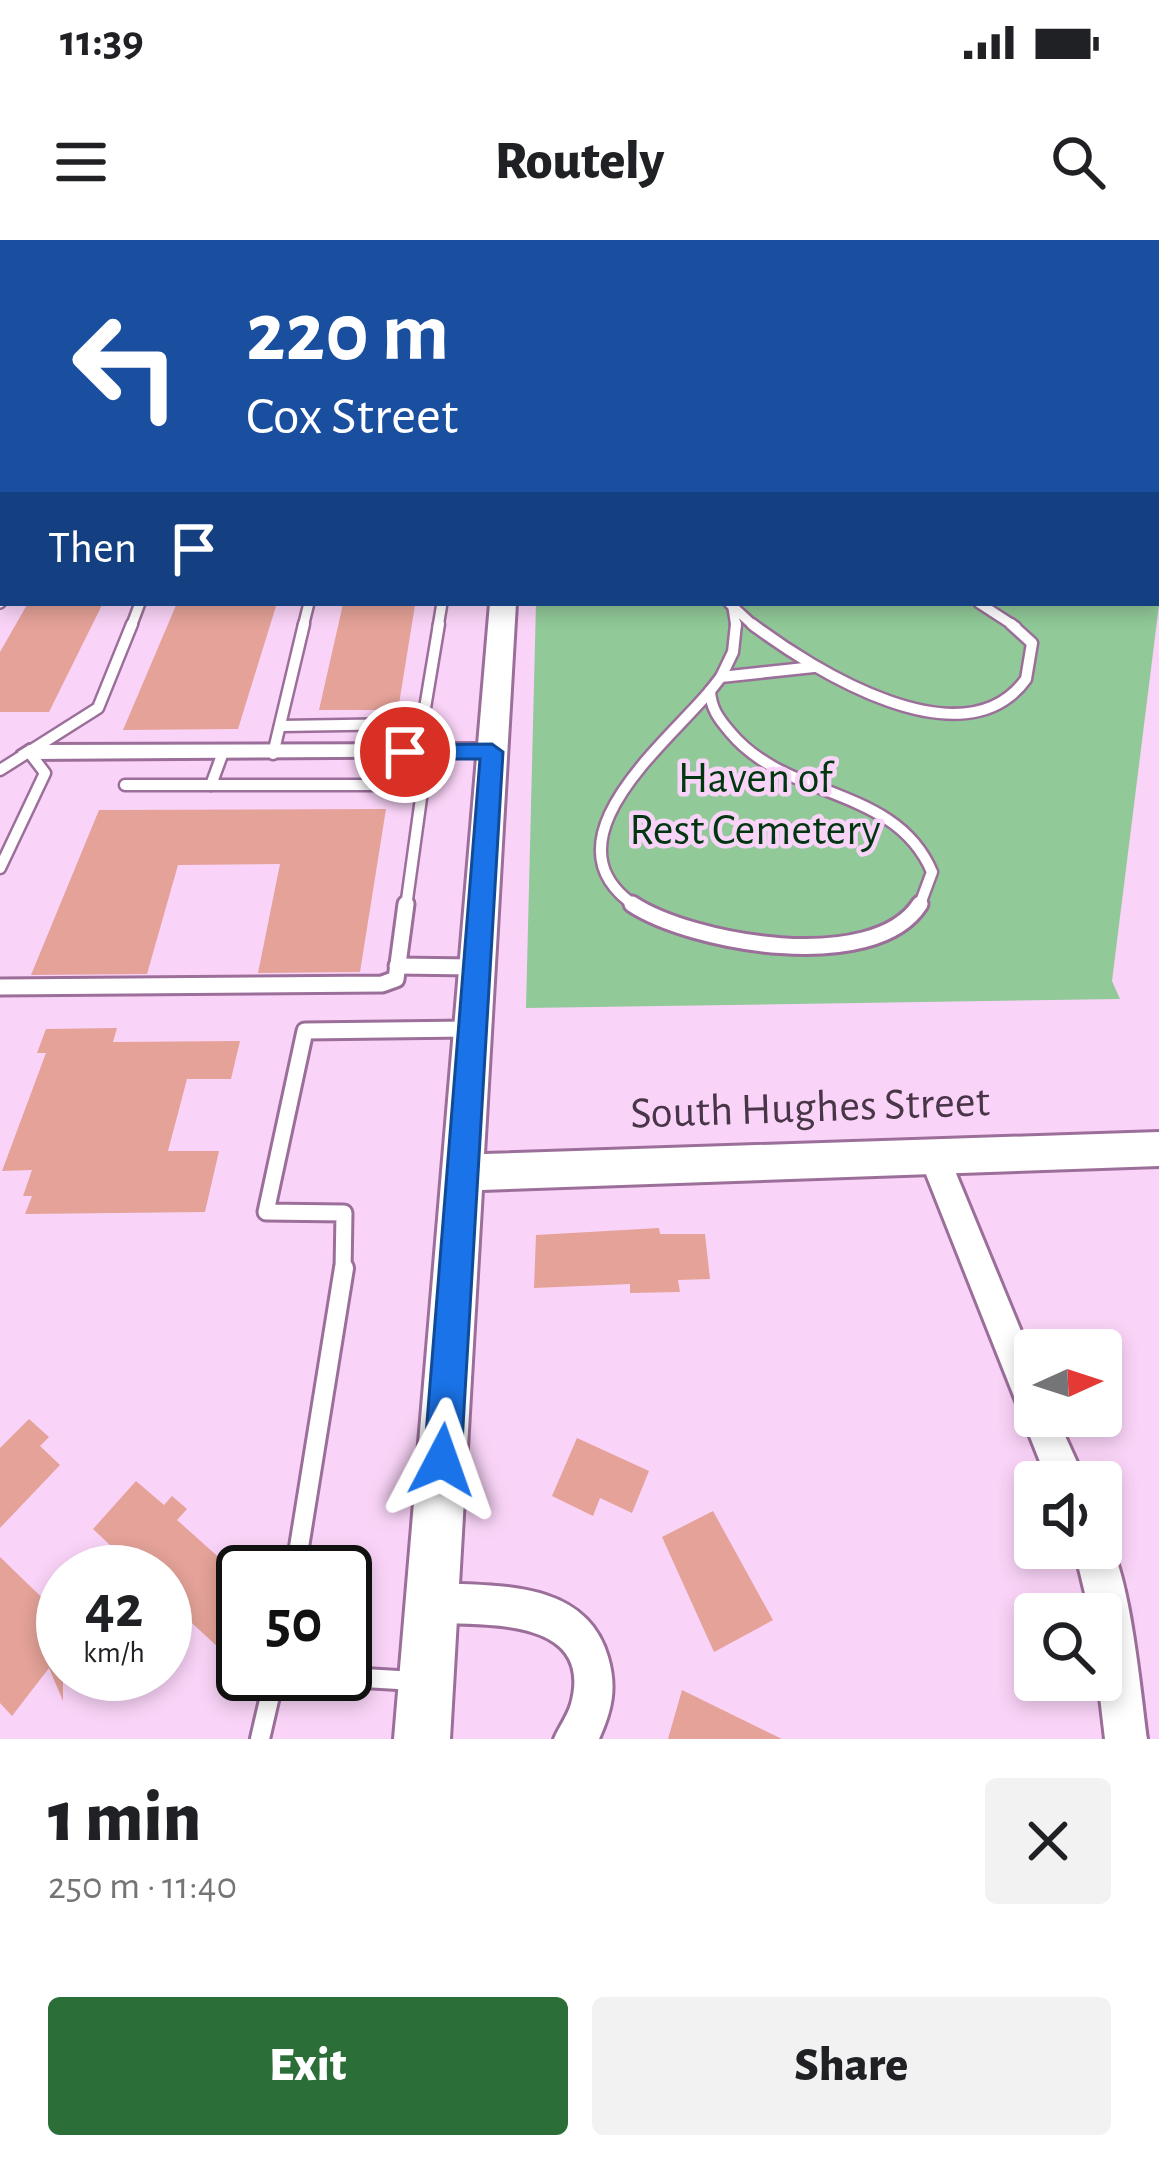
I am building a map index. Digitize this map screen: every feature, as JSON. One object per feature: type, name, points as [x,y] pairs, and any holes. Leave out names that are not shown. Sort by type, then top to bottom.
[{"type":"main road","points":[[422,1739],[503,606]]},
{"type":"main road","name":"South Hughes Street","points":[[464,1173],[1159,1149]]},
{"type":"street","points":[[29,752],[492,752]]},
{"type":"street","points":[[933,1154],[1014,1355]]},
{"type":"street","points":[[1099,1569],[1109,1607],[1126,1739]]},
{"type":"street","points":[[432,1603],[549,1611],[567,1622],[582,1639],[595,1685],[591,1710],[575,1739]]},
{"type":"lane","points":[[0,770],[98,708],[139,606]]},
{"type":"lane","points":[[274,754],[308,606]]},
{"type":"lane","points":[[280,726],[408,724],[424,714],[442,606]]},
{"type":"lane","points":[[731,606],[814,667],[887,701],[924,711],[994,708],[1026,680],[1035,651],[1023,628],[985,606]]},
{"type":"lane","points":[[710,691],[714,713],[774,772],[875,808],[905,825],[921,844],[932,872],[918,910],[868,938],[781,947],[686,930],[638,911],[620,894],[600,851],[614,803],[663,739],[721,677],[735,653],[738,631],[731,606]]},
{"type":"lane","points":[[721,677],[814,667]]},
{"type":"lane","points":[[386,784],[408,724]]},
{"type":"lane","points":[[0,757],[29,752]]},
{"type":"lane","points":[[0,868],[45,773],[29,752]]},
{"type":"lane","points":[[212,784],[222,755]]},
{"type":"lane","points":[[0,987],[382,984],[395,980],[422,791],[416,785],[125,784]]},
{"type":"lane","points":[[397,966],[478,967]]},
{"type":"lane","points":[[299,1545],[344,1264],[344,1214],[266,1212],[305,1031],[472,1029]]},
{"type":"lane","points":[[372,1679],[426,1682]]},
{"type":"lane","points":[[260,1739],[268,1701]]},
{"type":"green space","name":"Haven of Rest Cemetery","points":[[536,606],[1159,606],[1112,981],[1120,999],[526,1008]]},
{"type":"building","points":[[26,606],[102,606],[49,712],[0,712],[0,652]]},
{"type":"building","points":[[176,606],[276,606],[238,729],[123,730]]},
{"type":"building","points":[[343,606],[415,606],[398,710],[319,710]]},
{"type":"building","points":[[386,809],[360,972],[258,973],[280,864],[178,865],[147,974],[31,975],[99,810]]},
{"type":"building","points":[[117,1028],[113,1042],[240,1041],[231,1079],[187,1079],[168,1151],[219,1151],[205,1212],[25,1214],[32,1196],[23,1196],[32,1170],[2,1171],[46,1053],[37,1053],[46,1029]]},
{"type":"building","points":[[659,1228],[660,1234],[705,1234],[710,1279],[678,1280],[680,1292],[630,1293],[630,1284],[534,1288],[536,1235]]},
{"type":"building","points":[[29,1419],[49,1437],[40,1446],[60,1465],[0,1528],[0,1448]]},
{"type":"building","points":[[577,1438],[649,1471],[632,1513],[600,1498],[593,1516],[552,1496]]},
{"type":"building","points":[[136,1481],[164,1505],[172,1496],[187,1509],[177,1520],[216,1555],[216,1645],[192,1623],[192,1545],[110,1545],[93,1529]]},
{"type":"building","points":[[713,1511],[773,1620],[714,1652],[662,1537]]},
{"type":"building","points":[[0,1557],[36,1592],[36,1685],[12,1716],[0,1703]]},
{"type":"building","points":[[682,1690],[782,1739],[668,1739]]},
{"type":"route","points":[[405,752],[492,752],[442,1460]]}]
